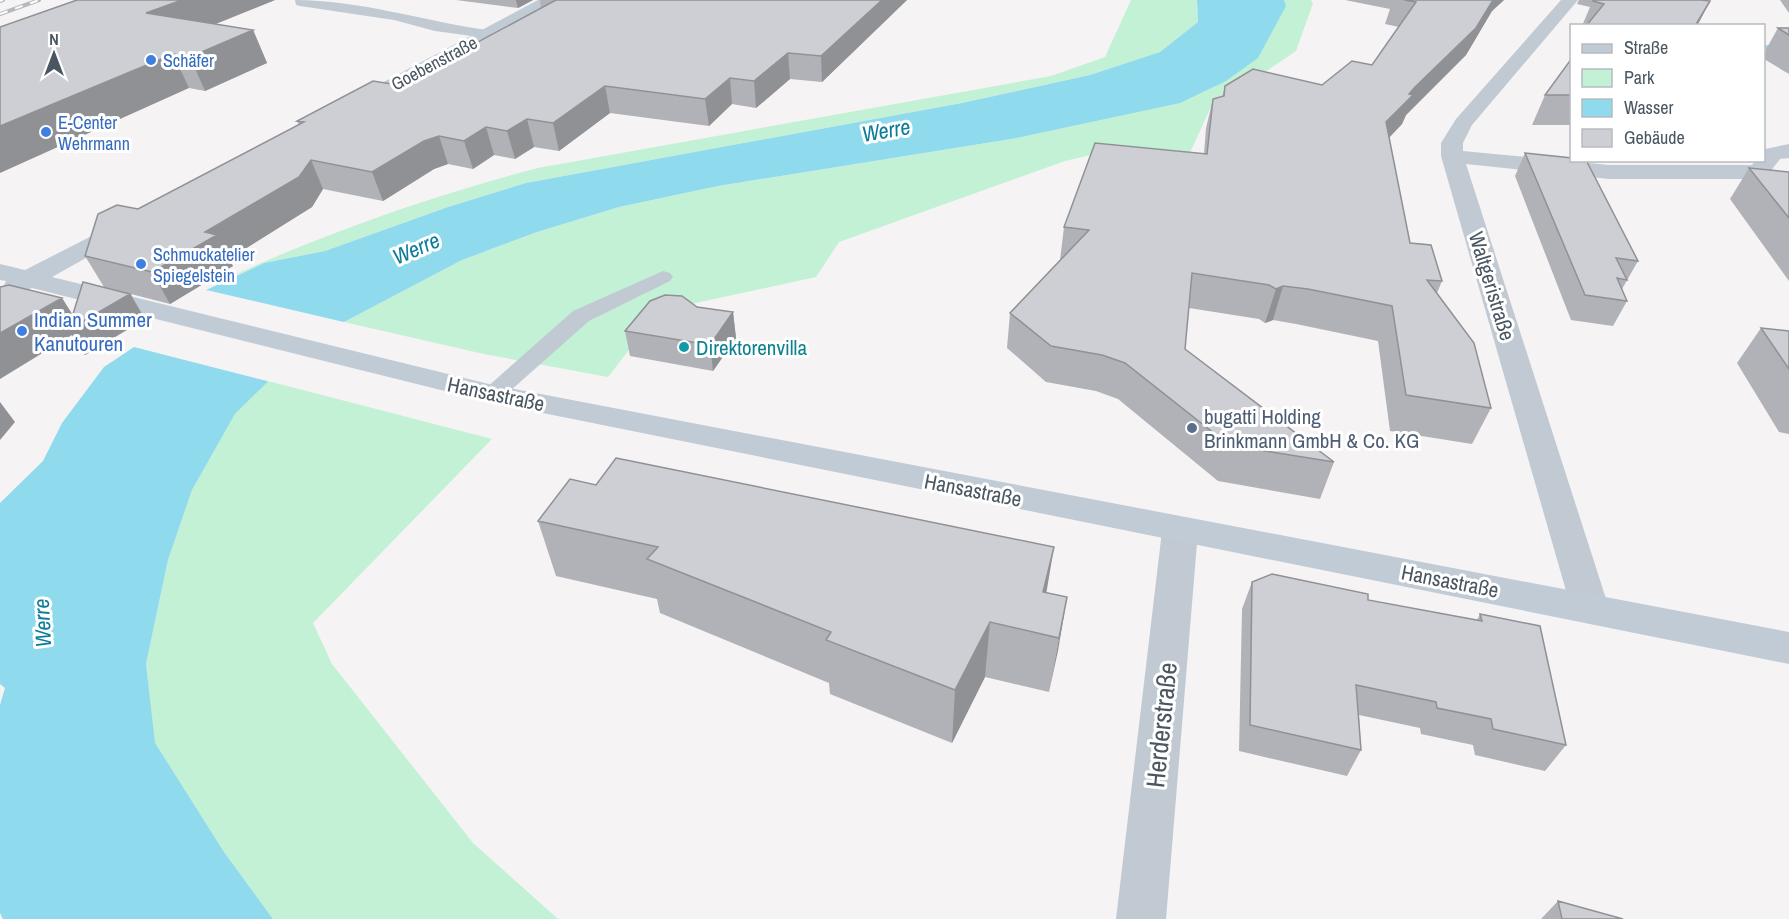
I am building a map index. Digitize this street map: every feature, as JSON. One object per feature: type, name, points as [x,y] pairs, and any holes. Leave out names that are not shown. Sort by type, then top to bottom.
[{"type":"street","name":"Goebenstraße","points":[[336,115],[550,0]]},
{"type":"street","points":[[1570,0],[1463,123],[1452,143],[1452,156],[1609,172],[1758,172],[1773,154],[1789,152]]},
{"type":"street","name":"Waltgeristraße","points":[[1452,156],[1590,608]]},
{"type":"street","points":[[0,295],[144,217]]},
{"type":"street","name":"Hansastraße","points":[[0,272],[493,394],[1180,531],[1789,648]]},
{"type":"street","name":"Herderstraße","points":[[1141,919],[1180,531]]},
{"type":"lane","points":[[300,2],[395,16],[435,27],[487,34]]},
{"type":"lane","points":[[493,394],[581,316],[663,277]]},
{"type":"green space","points":[[1131,0],[1197,0],[1198,22],[1160,52],[1090,75],[962,103],[526,183],[448,207],[325,251],[264,263],[203,289],[284,253],[368,221],[410,206],[538,168],[1051,76],[1105,57]]},
{"type":"green space","points":[[1284,0],[1311,0],[1313,3],[1296,51],[1210,109],[1188,157],[1116,149],[1065,161],[839,242],[816,277],[659,311],[608,377],[484,354],[344,322],[462,260],[537,232],[619,207],[718,186],[1011,139],[1279,15],[1285,6]]},
{"type":"green space","points":[[268,381],[492,439],[313,623],[332,664],[473,843],[558,919],[273,919],[224,852],[154,743],[146,664],[168,560],[192,490],[235,414]]},
{"type":"water","name":"Werre","points":[[1197,0],[1284,0],[1286,6],[1258,58],[1226,81],[1180,103],[1011,139],[718,186],[619,207],[537,232],[462,260],[344,322],[295,355],[235,414],[192,490],[168,560],[146,664],[155,743],[224,852],[273,919],[3,919],[0,913],[0,705],[5,688],[0,684],[0,503],[43,461],[62,423],[104,367],[134,347],[206,290],[264,263],[325,251],[448,207],[526,183],[962,103],[1090,75],[1160,52],[1198,22]]},
{"type":"pier","points":[[202,289],[348,323],[297,358],[271,382],[130,346]]},
{"type":"building","points":[[77,0],[182,0],[146,13],[253,30],[190,57],[173,54],[0,126],[0,27]]},
{"type":"building","points":[[556,0],[882,0],[821,56],[788,53],[754,81],[730,78],[705,99],[605,86],[553,123],[527,119],[507,131],[486,127],[464,141],[439,136],[424,141],[372,172],[311,160],[299,177],[205,232],[217,235],[152,272],[85,256],[98,214],[117,205],[138,209],[304,122],[297,121],[373,81],[398,85]]},
{"type":"building","points":[[1404,0],[1493,0],[1476,28],[1415,87],[1409,94],[1413,95],[1386,122],[1410,243],[1431,245],[1442,281],[1427,280],[1474,343],[1491,408],[1406,395],[1392,306],[1308,289],[1283,286],[1276,289],[1269,285],[1192,273],[1185,349],[1334,462],[1229,445],[1125,363],[1102,355],[1051,346],[1010,313],[1089,230],[1064,227],[1095,143],[1207,154],[1213,99],[1224,96],[1225,86],[1253,69],[1322,85],[1352,61],[1372,65],[1416,2]]},
{"type":"building","points":[[1593,1],[1710,1],[1696,24],[1588,24],[1604,4]]},
{"type":"building","points":[[1778,28],[1789,28],[1789,35]]},
{"type":"building","points":[[1570,61],[1570,95],[1545,95]]},
{"type":"building","points":[[1525,153],[1570,158],[1570,162],[1587,162],[1638,261],[1616,258],[1627,280],[1617,278],[1627,301],[1585,295]]},
{"type":"building","points":[[1749,168],[1789,172],[1789,218]]},
{"type":"building","points":[[83,282],[130,294],[68,330]]},
{"type":"building","points":[[9,285],[62,298],[0,333],[0,287]]},
{"type":"building","points":[[665,295],[682,296],[697,307],[733,312],[710,345],[625,331],[650,301]]},
{"type":"building","points":[[1761,328],[1789,331],[1789,369]]},
{"type":"building","points":[[616,458],[1054,547],[1043,592],[1067,597],[1059,638],[990,622],[955,690],[826,640],[831,632],[647,559],[658,547],[538,521],[570,479],[596,485]]},
{"type":"building","points":[[1272,574],[1368,594],[1368,600],[1482,621],[1480,614],[1540,626],[1566,745],[1493,729],[1491,719],[1437,708],[1436,702],[1356,685],[1361,750],[1250,725],[1252,582]]},
{"type":"building","points":[[1558,901],[1623,919],[1562,919]]},
{"type":"waterway","points":[[1765,47],[1789,48]]},
{"type":"railway","points":[[0,14],[39,0]]},
{"type":"place","name":"Schäfer","points":[[151,60]]},
{"type":"place","name":"E-Center Wehrmann","points":[[46,132]]},
{"type":"place","name":"Schmuckatelier Spiegelstein","points":[[141,264]]},
{"type":"place","name":"Indian Summer Kanutouren","points":[[22,331]]},
{"type":"place","name":"Direktorenvilla","points":[[684,347]]},
{"type":"place","name":"bugatti Holding Brinkmann GmbH & Co. KG","points":[[1192,428]]}]
